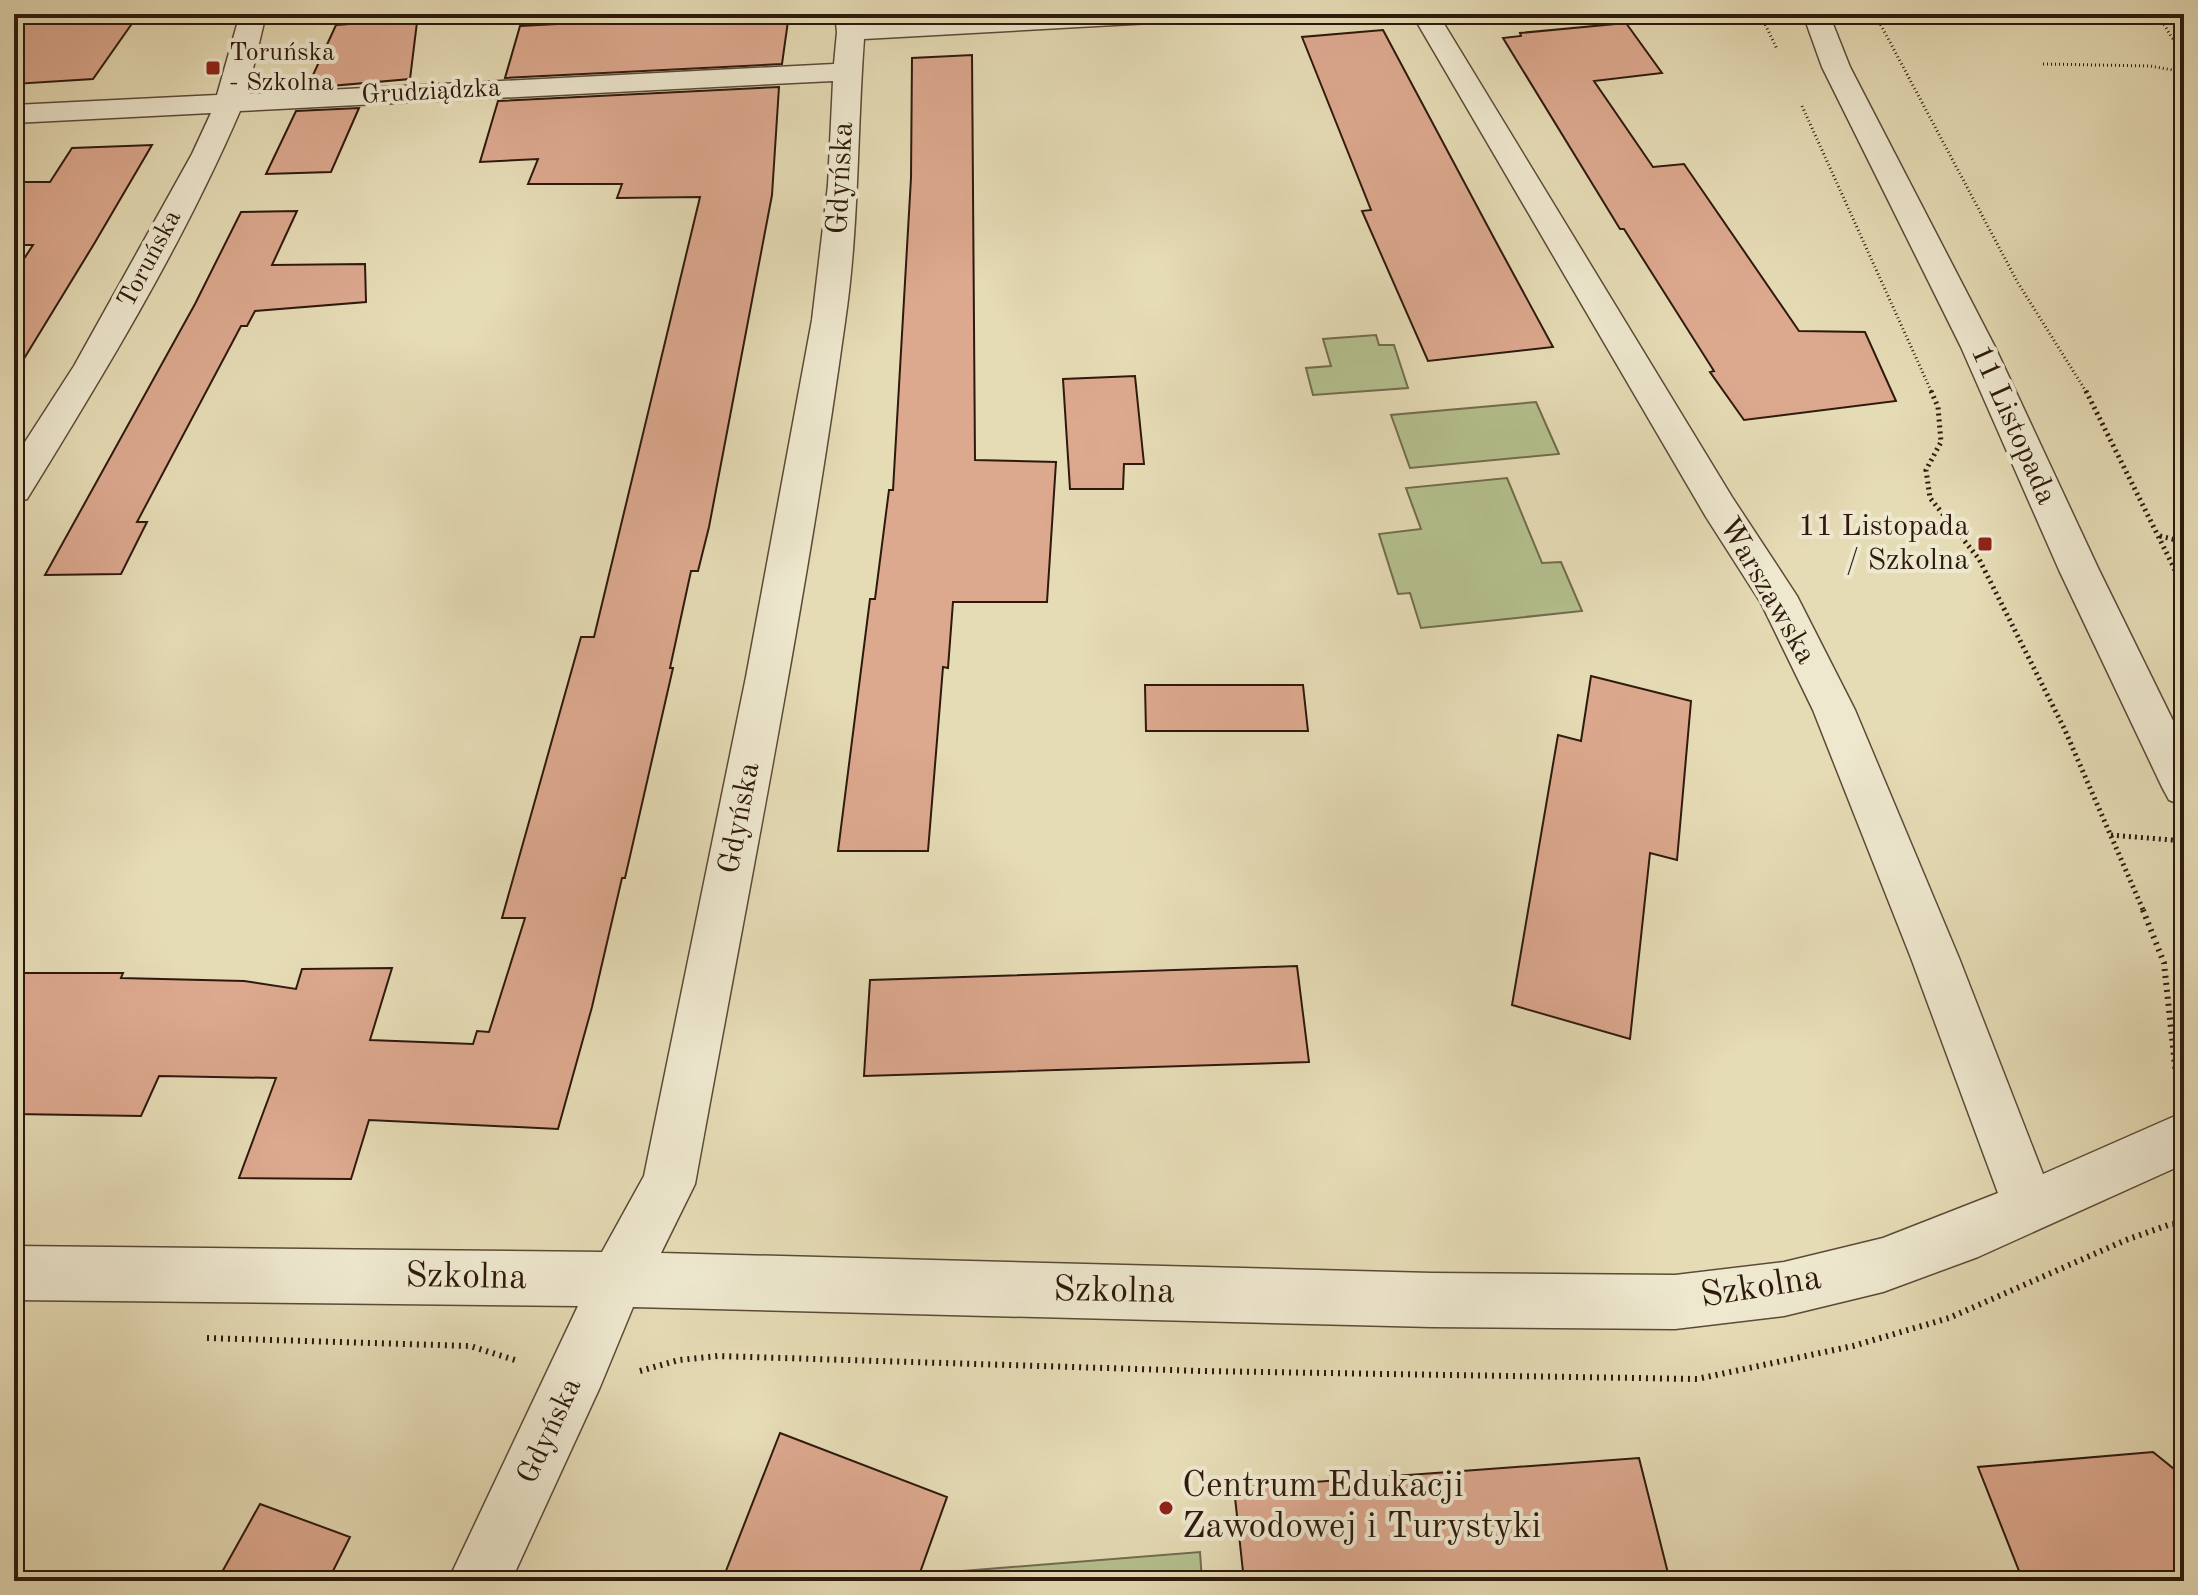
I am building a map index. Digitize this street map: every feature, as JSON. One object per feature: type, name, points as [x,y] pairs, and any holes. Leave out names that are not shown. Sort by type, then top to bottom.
[{"type":"street","name":"Toruńska","points":[[14,489],[90,369],[207,154],[230,102],[253,14]]},
{"type":"street","name":"Grudziądzka","points":[[14,114],[230,102],[849,39],[1169,14]]},
{"type":"street","name":"Warszawska","points":[[1425,14],[1711,495],[1777,596],[1834,710],[1935,958],[2030,1207]]},
{"type":"street","name":"11 Listopada","points":[[1799,14],[1836,67]]},
{"type":"street","name":"11 Listopada","points":[[1816,14],[1836,67],[1978,347],[2079,570],[2184,787]]},
{"type":"street","name":"Gdyńska","points":[[479,1581],[580,1367],[617,1279],[669,1184],[767,677],[829,320],[843,185],[849,39]]},
{"type":"street","name":"Szkolna","points":[[14,1273],[617,1279],[1432,1300],[1675,1302],[1784,1289],[1883,1265],[1959,1238],[2184,1138]]},
{"type":"path","points":[[1760,14],[1779,52]]},
{"type":"path","points":[[1875,14],[2018,283],[2082,384],[2184,588]]},
{"type":"path","points":[[2158,14],[2172,38],[2184,47]]},
{"type":"path","points":[[2043,64],[2150,66],[2184,72]]},
{"type":"path","points":[[1796,92],[1938,407],[1941,442],[1926,470],[1930,498],[1979,559],[2064,728],[2164,963],[2177,1084],[2184,1095]]},
{"type":"path","points":[[2159,536],[2184,542]]},
{"type":"path","points":[[2110,835],[2184,841]]},
{"type":"green space","points":[[1376,335],[1379,345],[1394,345],[1408,388],[1313,395],[1306,368],[1331,366],[1323,339]]},
{"type":"green space","points":[[1536,402],[1559,454],[1410,468],[1391,415]]},
{"type":"green space","points":[[1507,478],[1542,563],[1561,562],[1582,611],[1421,628],[1410,593],[1398,594],[1379,534],[1421,529],[1406,488]]},
{"type":"green space","points":[[1200,1552],[1202,1581],[963,1581],[963,1571]]},
{"type":"building","points":[[351,14],[418,14],[410,79],[307,88],[336,25],[349,24]]},
{"type":"building","points":[[789,14],[782,64],[505,78],[520,26],[652,19],[653,15]]},
{"type":"building","points":[[138,15],[93,79],[14,84],[14,21]]},
{"type":"building","points":[[1626,23],[1662,73],[1594,81],[1653,167],[1684,164],[1799,331],[1865,332],[1896,401],[1744,420],[1710,372],[1714,371],[1624,229],[1620,229],[1503,38],[1521,36],[1520,33]]},
{"type":"building","points":[[1383,30],[1553,347],[1428,361],[1362,211],[1371,210],[1302,37]]},
{"type":"building","points":[[972,55],[975,460],[1056,462],[1047,602],[953,602],[948,668],[943,667],[928,851],[838,851],[870,599],[875,599],[889,490],[893,490],[911,178],[912,58]]},
{"type":"building","points":[[779,87],[772,195],[709,527],[698,571],[691,571],[670,668],[673,668],[625,878],[622,878],[592,1007],[558,1129],[369,1120],[351,1179],[239,1178],[276,1078],[159,1076],[141,1116],[14,1114],[14,973],[123,973],[121,978],[244,981],[296,989],[302,969],[392,968],[370,1040],[473,1044],[477,1031],[489,1032],[525,918],[502,918],[581,637],[594,637],[700,197],[617,198],[622,184],[528,184],[538,159],[480,162],[498,101]]},
{"type":"building","points":[[359,108],[331,172],[266,174],[296,111]]},
{"type":"building","points":[[152,145],[14,375],[14,274],[33,245],[14,245],[14,182],[50,182],[72,148]]},
{"type":"building","points":[[297,211],[272,265],[365,264],[366,302],[255,311],[247,326],[241,326],[137,522],[147,522],[121,574],[45,575],[195,304],[241,212]]},
{"type":"building","points":[[1135,376],[1144,464],[1124,464],[1123,489],[1070,489],[1063,379]]},
{"type":"building","points":[[1591,676],[1691,701],[1677,860],[1650,853],[1630,1039],[1512,1005],[1558,735],[1581,741]]},
{"type":"building","points":[[1145,685],[1303,685],[1308,731],[1146,731]]},
{"type":"building","points":[[1297,966],[1309,1062],[864,1076],[870,980]]},
{"type":"building","points":[[780,1433],[947,1497],[917,1581],[722,1581]]},
{"type":"building","points":[[2153,1452],[2174,1469],[2184,1490],[2184,1581],[2023,1581],[1978,1467]]},
{"type":"building","points":[[1639,1458],[1670,1581],[1244,1581],[1234,1488]]},
{"type":"building","points":[[260,1504],[350,1537],[328,1581],[217,1581]]},
{"type":"place","name":"Toruńska - Szkolna","points":[[213,68]]},
{"type":"place","name":"11 Listopada / Szkolna","points":[[1985,544]]},
{"type":"place","name":"Centrum Edukacji Zawodowej i Turystyki","points":[[1166,1508]]}]
